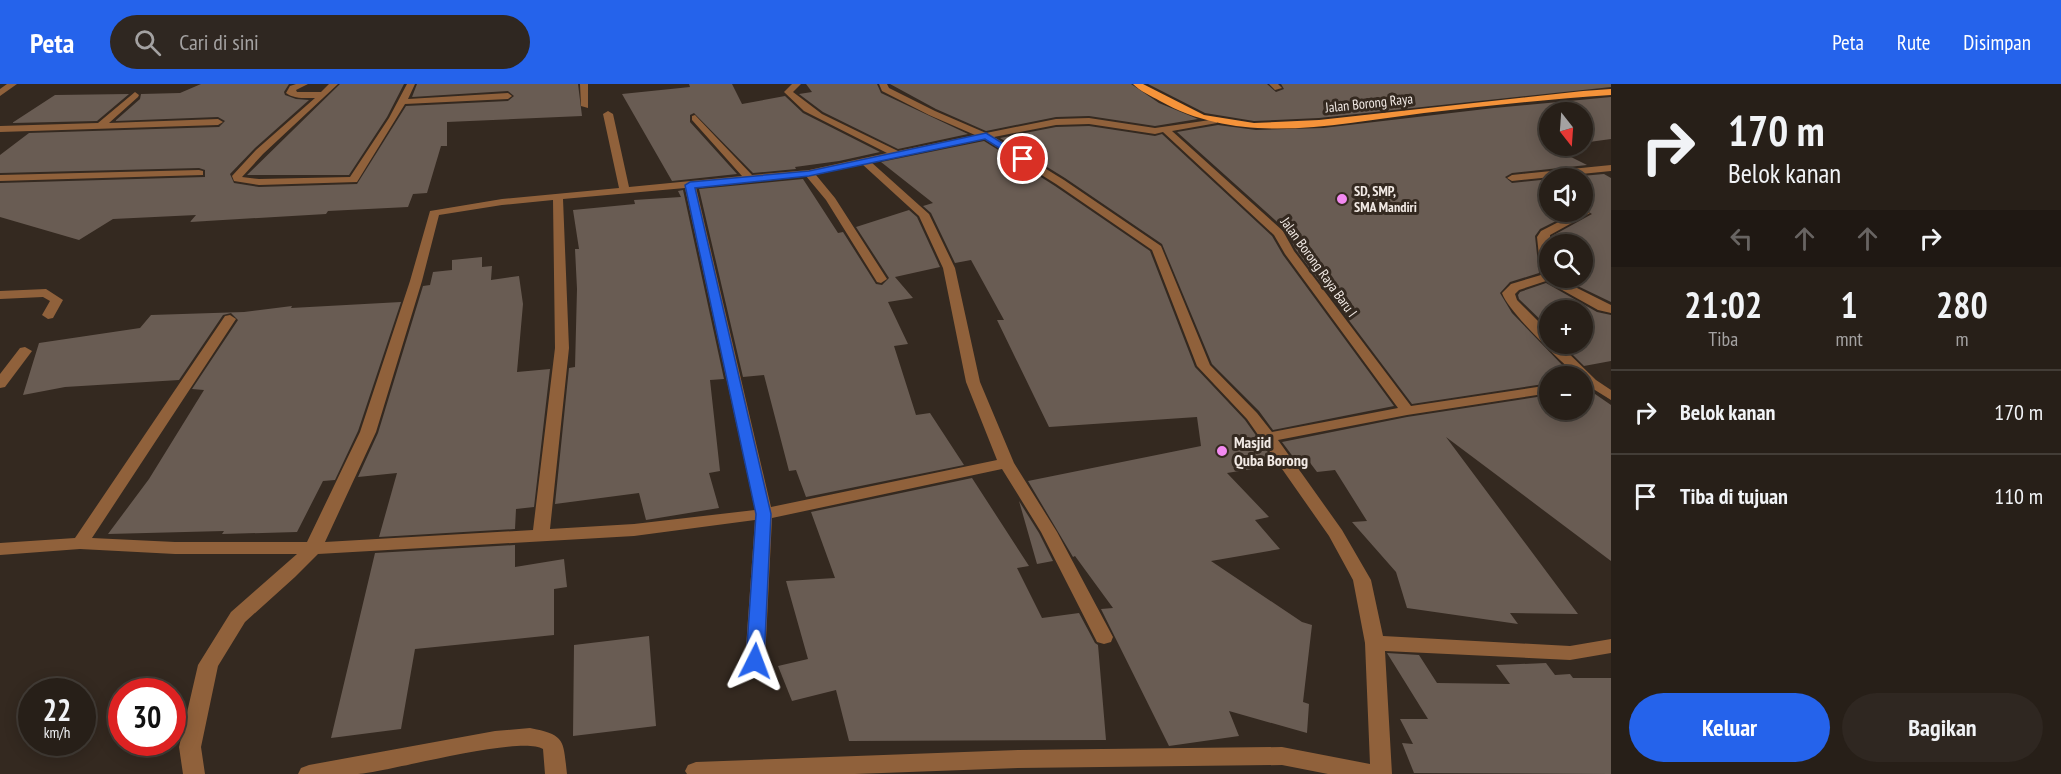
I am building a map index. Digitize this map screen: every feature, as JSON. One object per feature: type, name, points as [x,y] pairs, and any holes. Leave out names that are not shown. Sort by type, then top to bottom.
[{"type":"main road","name":"Jalan Borong Raya","points":[[1137,84],[1181,109],[1214,121],[1274,126],[1550,95],[1611,92]]},
{"type":"street","points":[[0,93],[12,84]]},
{"type":"street","points":[[304,84],[293,88],[290,93],[321,95]]},
{"type":"street","points":[[334,84],[244,168],[237,176],[238,179],[260,182],[353,180],[394,118],[411,84]]},
{"type":"street","points":[[584,84],[585,106]]},
{"type":"street","points":[[797,84],[788,92],[807,109],[899,155]]},
{"type":"street","points":[[883,84],[885,89],[932,113],[986,136],[1060,182],[1157,248],[1204,366],[1252,416],[1268,437],[1336,534],[1362,580],[1375,643],[1381,774]]},
{"type":"street","points":[[101,125],[135,95]]},
{"type":"street","points":[[402,102],[508,96]]},
{"type":"street","points":[[608,114],[625,191]]},
{"type":"street","points":[[695,118],[750,179]]},
{"type":"street","points":[[194,774],[190,747],[208,665],[238,617],[289,573],[313,548],[368,432],[416,281],[434,213],[502,202],[809,173],[866,163],[986,136],[1075,121],[1144,131],[1167,130],[1214,121]]},
{"type":"street","points":[[0,129],[219,122]]},
{"type":"street","name":"Jalan Borong Raya Baru I","points":[[1167,130],[1279,233],[1288,252],[1407,411]]},
{"type":"street","points":[[866,163],[924,214],[949,268],[973,382],[1006,463],[1049,532],[1104,637]]},
{"type":"street","points":[[1512,178],[1611,168]]},
{"type":"street","points":[[1596,170],[1611,179]]},
{"type":"street","points":[[0,178],[199,173]]},
{"type":"street","points":[[809,173],[825,191],[881,279]]},
{"type":"street","points":[[690,185],[764,514],[755,661]]},
{"type":"street","points":[[541,534],[562,348],[558,197]]},
{"type":"street","points":[[1544,234],[1567,222]]},
{"type":"street","points":[[1539,279],[1515,287],[1508,293],[1511,301],[1539,330]]},
{"type":"street","points":[[1566,288],[1602,308],[1611,309]]},
{"type":"street","points":[[0,295],[46,293],[57,300],[48,315]]},
{"type":"street","points":[[80,543],[230,319]]},
{"type":"street","points":[[0,384],[26,351]]},
{"type":"street","points":[[1562,354],[1572,366]]},
{"type":"street","points":[[1593,386],[1611,396]]},
{"type":"street","points":[[1268,437],[1407,411],[1539,391]]},
{"type":"street","points":[[0,549],[80,543],[175,548],[313,548],[634,530],[764,514],[1006,463]]},
{"type":"street","points":[[1375,643],[1570,653],[1611,646]]},
{"type":"street","points":[[309,774],[530,736],[548,740],[554,746],[556,774]]},
{"type":"street","points":[[696,771],[1018,759],[1282,756],[1374,774]]},
{"type":"building","points":[[201,84],[289,84],[284,92],[285,95],[309,100],[255,148],[230,174],[234,183],[259,187],[357,184],[406,106],[508,101],[514,96],[508,91],[412,97],[417,84],[578,84],[582,116],[447,122],[447,146],[441,146],[427,193],[413,194],[408,207],[190,222],[196,215],[113,219],[79,240],[0,217],[0,183],[205,177],[205,170],[199,168],[0,173],[0,155],[29,133],[219,127],[225,121],[218,117],[115,121],[140,99],[141,94],[180,93]]},
{"type":"building","points":[[340,84],[404,84],[387,117],[349,175],[247,175]]},
{"type":"building","points":[[689,84],[732,84],[742,104],[785,96],[803,113],[880,152],[795,167],[796,169],[753,173],[694,113],[690,115],[690,122],[737,174],[672,181],[622,94],[690,87]]},
{"type":"building","points":[[806,84],[877,84],[881,93],[968,134],[898,149],[823,112],[799,94],[812,92]]},
{"type":"building","points":[[890,84],[1131,84],[1159,103],[1198,119],[1155,126],[1089,116],[1056,117],[986,131],[936,109]]},
{"type":"building","points":[[1148,84],[1267,84],[1276,92],[1284,89],[1281,84],[1611,84],[1611,87],[1319,118],[1254,121],[1205,113]]},
{"type":"building","points":[[129,94],[97,121],[12,123],[55,95]]},
{"type":"building","points":[[1611,97],[1611,139],[1593,141],[1593,102],[1558,102]]},
{"type":"building","points":[[1539,104],[1539,156],[1569,156],[1587,165],[1539,168],[1539,170],[1512,173],[1505,177],[1512,183],[1539,180],[1539,222],[1554,222],[1540,229],[1535,236],[1539,273],[1510,282],[1500,293],[1512,313],[1539,341],[1539,354],[1552,354],[1563,366],[1539,366],[1539,385],[1412,404],[1296,250],[1285,229],[1177,132],[1218,125],[1256,130],[1323,128]]},
{"type":"building","points":[[1089,126],[1155,136],[1162,134],[1272,236],[1283,255],[1394,406],[1273,430],[1259,411],[1212,364],[1162,244],[1065,178],[1000,138],[1056,127]]},
{"type":"building","points":[[984,141],[1150,251],[1195,367],[1245,420],[1277,465],[1227,473],[1269,517],[1255,520],[1280,549],[1211,561],[1302,622],[1312,625],[1303,702],[1309,704],[1307,733],[1229,711],[1239,736],[1169,746],[1101,609],[1113,608],[1075,556],[1073,557],[1028,481],[1201,446],[1197,417],[1049,427],[997,320],[1004,320],[971,260],[955,263],[931,213],[923,206],[933,203],[881,162]]},
{"type":"building","points":[[1604,174],[1611,178],[1611,302],[1582,288],[1593,288],[1593,234],[1556,234],[1577,222],[1593,222],[1593,175]]},
{"type":"building","points":[[803,179],[838,233],[843,232],[876,284],[882,285],[889,278],[856,227],[909,210],[917,217],[940,267],[895,277],[913,298],[888,302],[908,344],[894,346],[916,415],[930,413],[964,465],[806,497],[796,470],[789,471],[764,375],[743,377],[699,189]]},
{"type":"building","points":[[683,190],[724,379],[710,380],[720,471],[709,473],[719,508],[646,520],[639,493],[555,504],[569,368],[575,367],[577,289],[575,249],[579,249],[573,210],[635,204],[634,200],[681,197],[678,191]]},
{"type":"building","points":[[482,257],[482,267],[492,266],[491,280],[519,276],[523,304],[517,372],[550,369],[534,507],[516,509],[515,529],[379,537],[397,473],[358,477],[378,433],[423,286],[430,285],[433,272],[452,270],[452,260]]},
{"type":"building","points":[[1539,285],[1539,288],[1555,288],[1576,300],[1539,300],[1539,318],[1519,299],[1520,292]]},
{"type":"building","points":[[401,302],[358,431],[335,480],[323,481],[297,532],[108,534],[149,479],[204,390],[192,389],[238,320],[231,313],[223,315],[179,380],[65,387],[23,395],[39,343],[140,328],[151,315],[244,312],[292,306],[291,308]]},
{"type":"building","points":[[1593,310],[1611,315],[1611,361],[1584,366],[1572,354],[1593,354]]},
{"type":"building","points":[[1593,393],[1611,405],[1611,561],[1446,437],[1578,614],[1510,613],[1518,624],[1407,608],[1396,572],[1352,522],[1367,521],[1335,470],[1317,472],[1308,460],[1297,462],[1282,442],[1407,417],[1539,397],[1539,420],[1593,420]]},
{"type":"building","points":[[972,478],[1029,566],[1017,568],[1042,618],[1079,613],[1098,645],[1106,740],[849,741],[836,690],[792,701],[778,666],[808,659],[786,581],[835,578],[811,512]]},
{"type":"building","points":[[1019,501],[1039,533],[1053,561],[1037,564]]},
{"type":"building","points":[[515,545],[515,567],[564,559],[567,587],[554,589],[554,635],[415,649],[401,729],[331,738],[375,553]]},
{"type":"building","points":[[649,636],[656,726],[573,736],[574,645]]},
{"type":"building","points":[[1387,653],[1419,655],[1437,683],[1510,684],[1496,665],[1546,663],[1555,675],[1570,674],[1573,678],[1611,678],[1611,774],[1414,773],[1402,743],[1413,744],[1400,719],[1428,719]]},
{"type":"place","name":"SD, SMP, SMA Mandiri","points":[[1342,199]]},
{"type":"place","name":"Masjid Quba Borong","points":[[1222,451]]},
{"type":"route","points":[[755,661],[764,514],[690,185],[809,173],[866,163],[986,136],[1023,159]]}]
